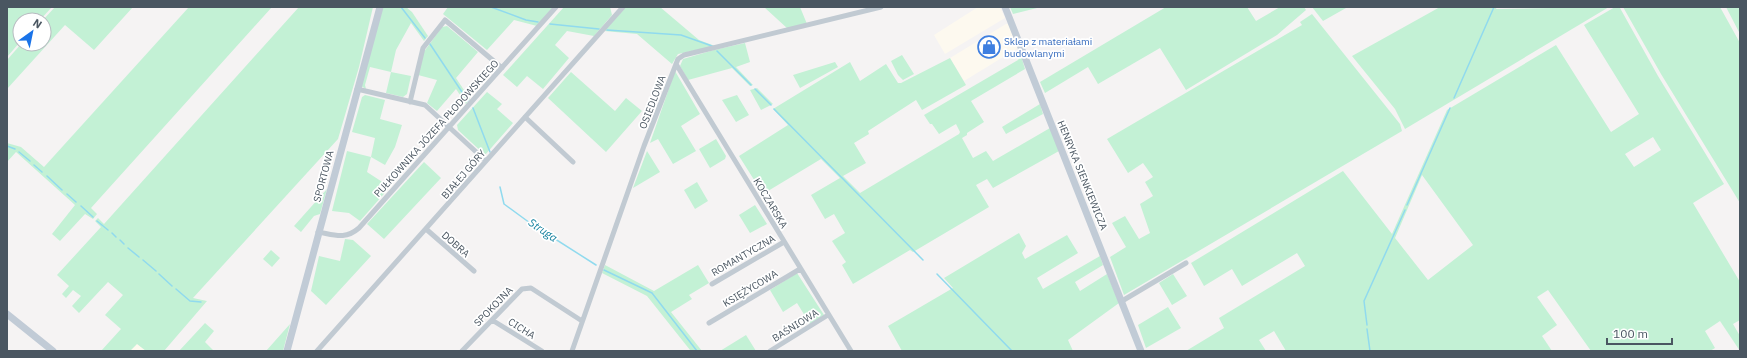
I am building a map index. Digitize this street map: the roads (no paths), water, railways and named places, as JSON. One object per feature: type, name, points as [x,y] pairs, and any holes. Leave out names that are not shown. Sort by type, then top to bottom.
[{"type":"street","name":"SPORTOWA","points":[[287,351],[380,7]]},
{"type":"street","name":"PUŁKOWNIKA JÓZEFA PŁODOWSKIEGO","points":[[318,232],[341,236],[351,234],[450,127],[556,7]]},
{"type":"street","points":[[676,64],[678,59],[684,55],[881,7]]},
{"type":"street","name":"HENRYKA SIENKIEWICZA","points":[[1006,7],[1141,351]]},
{"type":"street","name":"BIAŁEJ GÓRY","points":[[317,351],[525,117],[619,8]]},
{"type":"street","points":[[410,102],[424,48],[445,20],[502,68]]},
{"type":"street","name":"KOCZARSKA","points":[[676,64],[851,351]]},
{"type":"street","name":"OSIEDLOWA","points":[[572,351],[644,146],[676,64]]},
{"type":"street","points":[[357,89],[425,105],[486,161]]},
{"type":"street","points":[[525,117],[573,162]]},
{"type":"street","name":"DOBRA","points":[[426,229],[474,271]]},
{"type":"street","name":"ROMANTYCZNA","points":[[712,284],[784,242]]},
{"type":"street","points":[[1122,301],[1186,262]]},
{"type":"street","name":"KSIĘŻYCOWA","points":[[709,323],[800,269]]},
{"type":"street","name":"SPOKOJNA","points":[[462,351],[522,288],[531,288],[582,321]]},
{"type":"street","points":[[7,314],[53,351]]},
{"type":"street","name":"BAŚNIOWA","points":[[770,351],[828,315]]},
{"type":"street","name":"CICHA","points":[[492,320],[542,351]]},
{"type":"waterway","name":"Struga","points":[[401,7],[425,38]]},
{"type":"waterway","points":[[491,7],[526,20],[538,22]]},
{"type":"waterway","points":[[1454,98],[1494,7]]},
{"type":"waterway","points":[[550,24],[599,29]]},
{"type":"waterway","points":[[607,30],[681,35],[712,46]]},
{"type":"waterway","name":"Struga","points":[[430,44],[468,101]]},
{"type":"waterway","points":[[717,51],[751,85]]},
{"type":"waterway","points":[[755,89],[771,105]]},
{"type":"waterway","name":"Struga","points":[[473,108],[490,152]]},
{"type":"waterway","points":[[1407,205],[1450,108]]},
{"type":"waterway","points":[[774,109],[923,260]]},
{"type":"waterway","points":[[7,146],[15,149]]},
{"type":"waterway","points":[[19,152],[30,161]]},
{"type":"waterway","points":[[34,165],[42,172]]},
{"type":"waterway","points":[[47,176],[62,190]]},
{"type":"waterway","name":"Struga","points":[[500,187],[504,204],[530,223],[596,265]]},
{"type":"waterway","points":[[67,194],[76,202]]},
{"type":"waterway","points":[[81,206],[93,217]]},
{"type":"waterway","points":[[1367,325],[1364,301],[1405,210]]},
{"type":"waterway","points":[[97,221],[108,230]]},
{"type":"waterway","points":[[112,233],[116,237]]},
{"type":"waterway","points":[[120,240],[124,244]]},
{"type":"waterway","points":[[128,248],[139,257]]},
{"type":"waterway","points":[[143,260],[156,271]]},
{"type":"waterway","name":"Struga","points":[[604,270],[652,293],[697,351]]},
{"type":"waterway","points":[[159,274],[172,286]]},
{"type":"waterway","points":[[937,274],[1012,351]]},
{"type":"waterway","points":[[176,289],[190,301],[201,302]]},
{"type":"waterway","points":[[1367,329],[1370,351]]},
{"type":"place","name":"Sklep z materiałami budowlanymi","points":[[989,47]]}]
